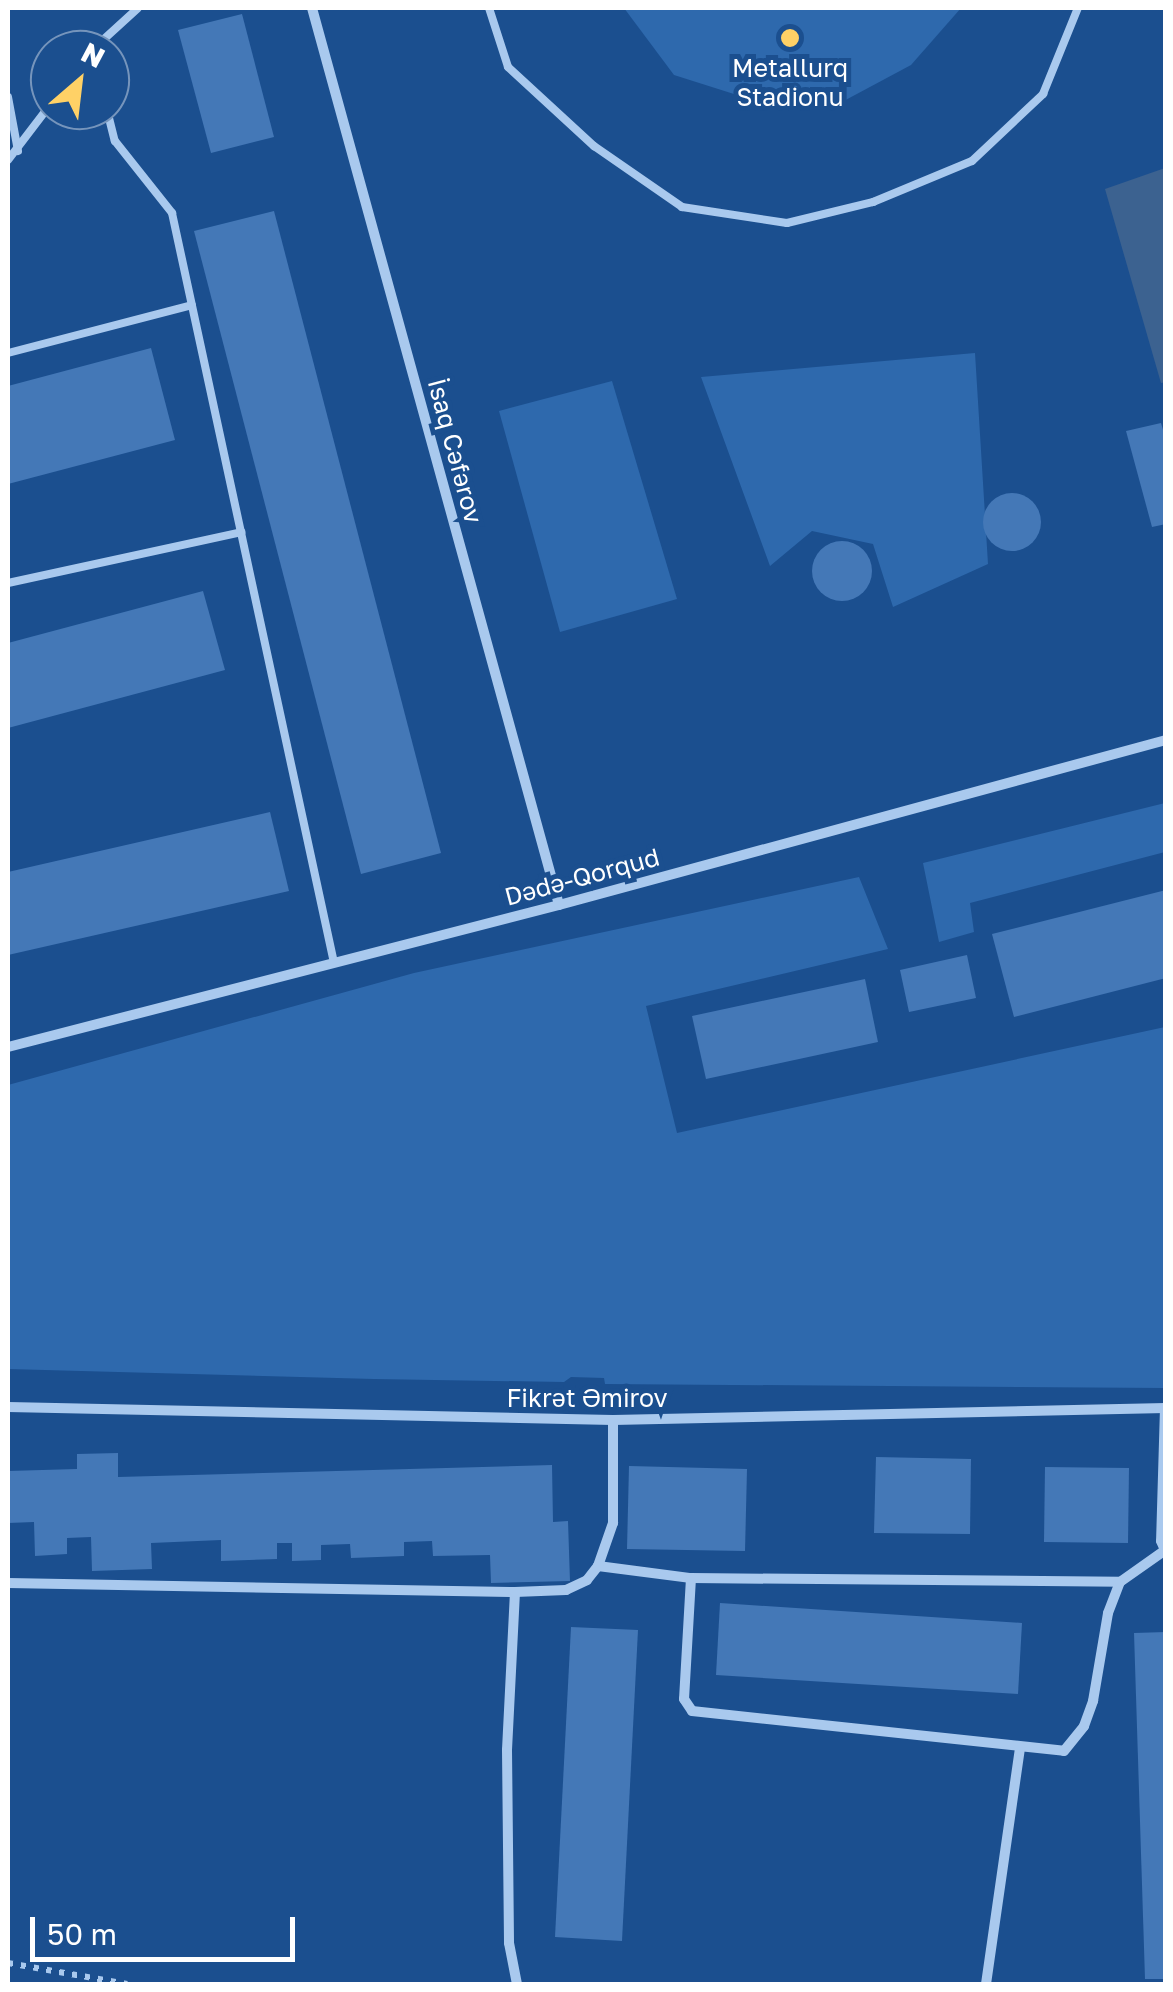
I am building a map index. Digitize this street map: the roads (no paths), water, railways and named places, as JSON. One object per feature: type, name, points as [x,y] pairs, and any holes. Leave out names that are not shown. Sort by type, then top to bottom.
[{"type":"street","name":"İsaq Cəfərov","points":[[312,8],[559,905]]},
{"type":"street","name":"Dədə-Qorqud","points":[[8,1047],[559,905],[1166,740]]},
{"type":"street","name":"Fikrət Əmirov","points":[[8,1406],[614,1420],[1165,1408]]},
{"type":"street","points":[[691,1578],[684,1699],[692,1711],[1064,1751],[1084,1726],[1093,1701],[1108,1612],[1120,1582],[1165,1551],[1165,1408]]},
{"type":"street","points":[[8,1583],[566,1590],[588,1580],[598,1566],[613,1523],[614,1420]]},
{"type":"street","points":[[598,1566],[691,1578],[1120,1582]]},
{"type":"street","points":[[515,1592],[507,1750],[509,1943],[517,1984]]},
{"type":"street","points":[[986,1984],[1020,1747]]},
{"type":"lane","points":[[114,30],[138,8]]},
{"type":"lane","points":[[489,8],[508,67],[594,146],[682,207],[787,223],[873,202],[972,161],[1043,94],[1078,8]]},
{"type":"lane","points":[[8,97],[18,151]]},
{"type":"lane","points":[[8,160],[33,130]]},
{"type":"lane","points":[[112,130],[114,141],[172,213],[334,963]]},
{"type":"lane","points":[[8,353],[192,305]]},
{"type":"lane","points":[[8,583],[241,532]]},
{"type":"place","name":"Metallurq Stadionu","points":[[790,38]]}]
